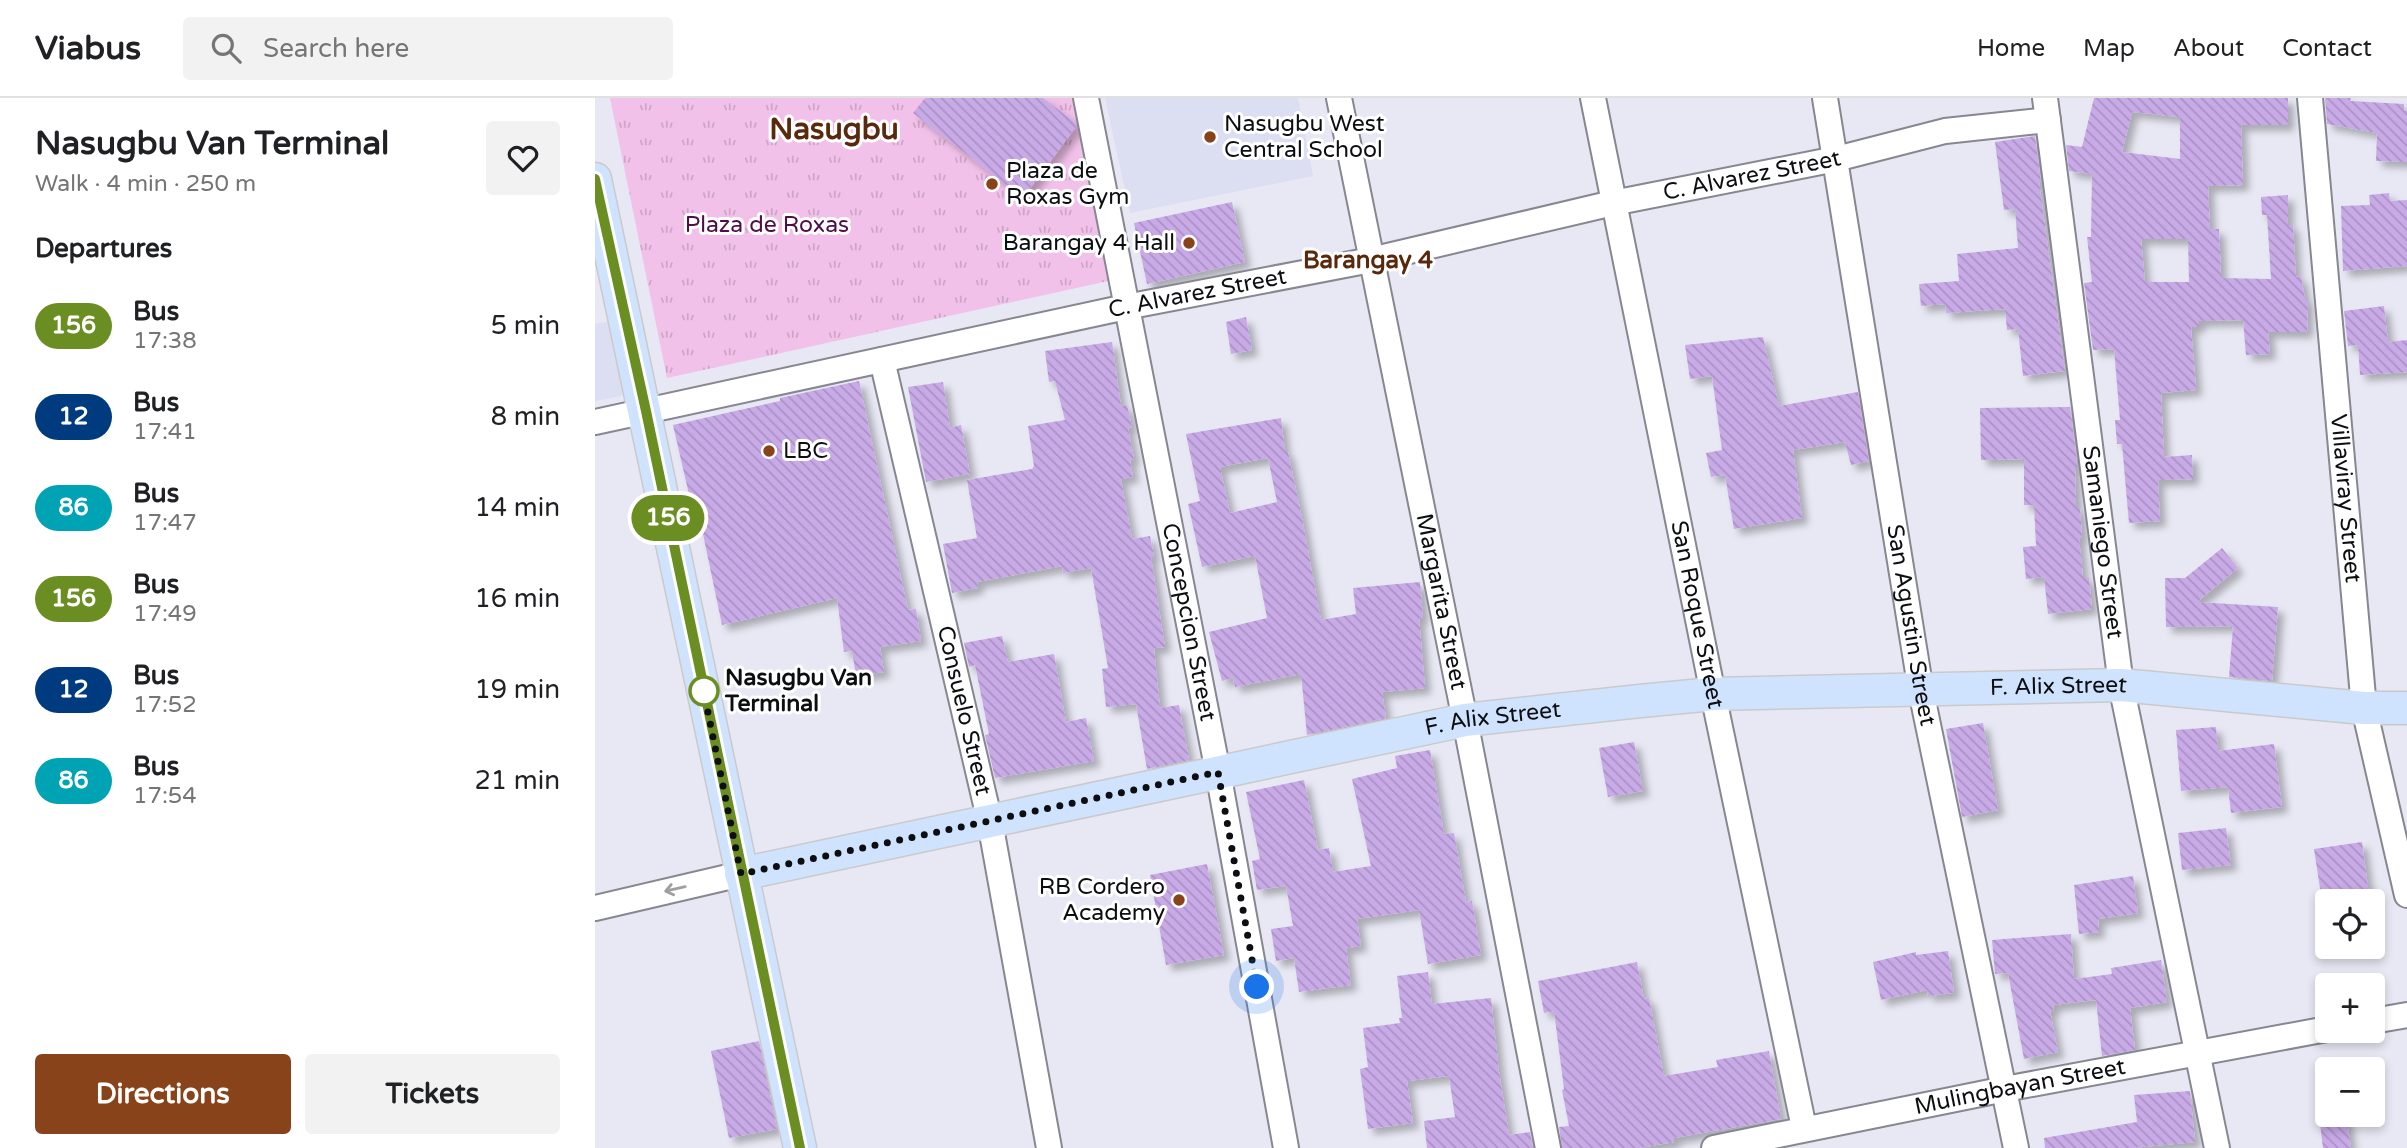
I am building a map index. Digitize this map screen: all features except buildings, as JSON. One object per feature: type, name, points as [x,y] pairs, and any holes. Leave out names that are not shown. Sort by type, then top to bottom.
[{"type":"main road","points":[[595,179],[599,220],[646,411],[800,1148]]},
{"type":"main road","name":"F. Alix Street","points":[[741,874],[1465,720],[1713,694],[2121,685],[2364,708],[2407,708]]},
{"type":"street","name":"Concepcion Street","points":[[1086,98],[1218,772],[1286,1148]]},
{"type":"street","name":"Margarita Street","points":[[1339,98],[1465,720],[1548,1148]]},
{"type":"street","name":"San Roque Street","points":[[1594,98],[1713,694],[1804,1128]]},
{"type":"street","name":"San Agustin Street","points":[[1825,98],[1921,691],[2016,1148]]},
{"type":"street","name":"Villaviray Street","points":[[2310,98],[2364,708],[2407,895]]},
{"type":"street","name":"C. Alvarez Street","points":[[595,422],[1125,307],[1371,260],[1613,203],[1836,159],[2046,109]]},
{"type":"street","name":"Samaniego Street","points":[[2046,109],[2121,685],[2217,1148]]},
{"type":"street","name":"Consuelo Street","points":[[882,360],[990,822],[1049,1148]]},
{"type":"street","name":"F. Alix Street","points":[[595,908],[741,874]]},
{"type":"street","points":[[2385,1019],[2407,1015]]},
{"type":"street","name":"Mulingbayan Street","points":[[1714,1148],[1804,1128],[2315,1031]]},
{"type":"shaded area","name":"Nasugbu West Central School","points":[[1105,98],[1298,98],[1313,176],[1130,213]]},
{"type":"shaded area","points":[[616,320],[635,393],[595,401],[595,324]]},
{"type":"green space","name":"Plaza de Roxas","points":[[610,98],[1073,98],[1113,280],[667,378]]},
{"type":"bus line","name":"156","points":[[595,179],[800,1148]]},
{"type":"place","name":"Nasugbu West Central School","points":[[1210,137]]},
{"type":"place","name":"Plaza de Roxas Gym","points":[[992,184]]},
{"type":"place","name":"Barangay 4 Hall","points":[[1189,243]]},
{"type":"place","name":"LBC","points":[[769,451]]},
{"type":"place","name":"Nasugbu Van Terminal","points":[[704,691]]},
{"type":"place","name":"RB Cordero Academy","points":[[1179,900]]},
{"type":"district","name":"Nasugbu","points":[[834,129]]},
{"type":"district","name":"Barangay 4","points":[[1368,260]]},
{"type":"route","points":[[704,691],[702,683],[741,874],[1218,772],[1257,987]]}]
